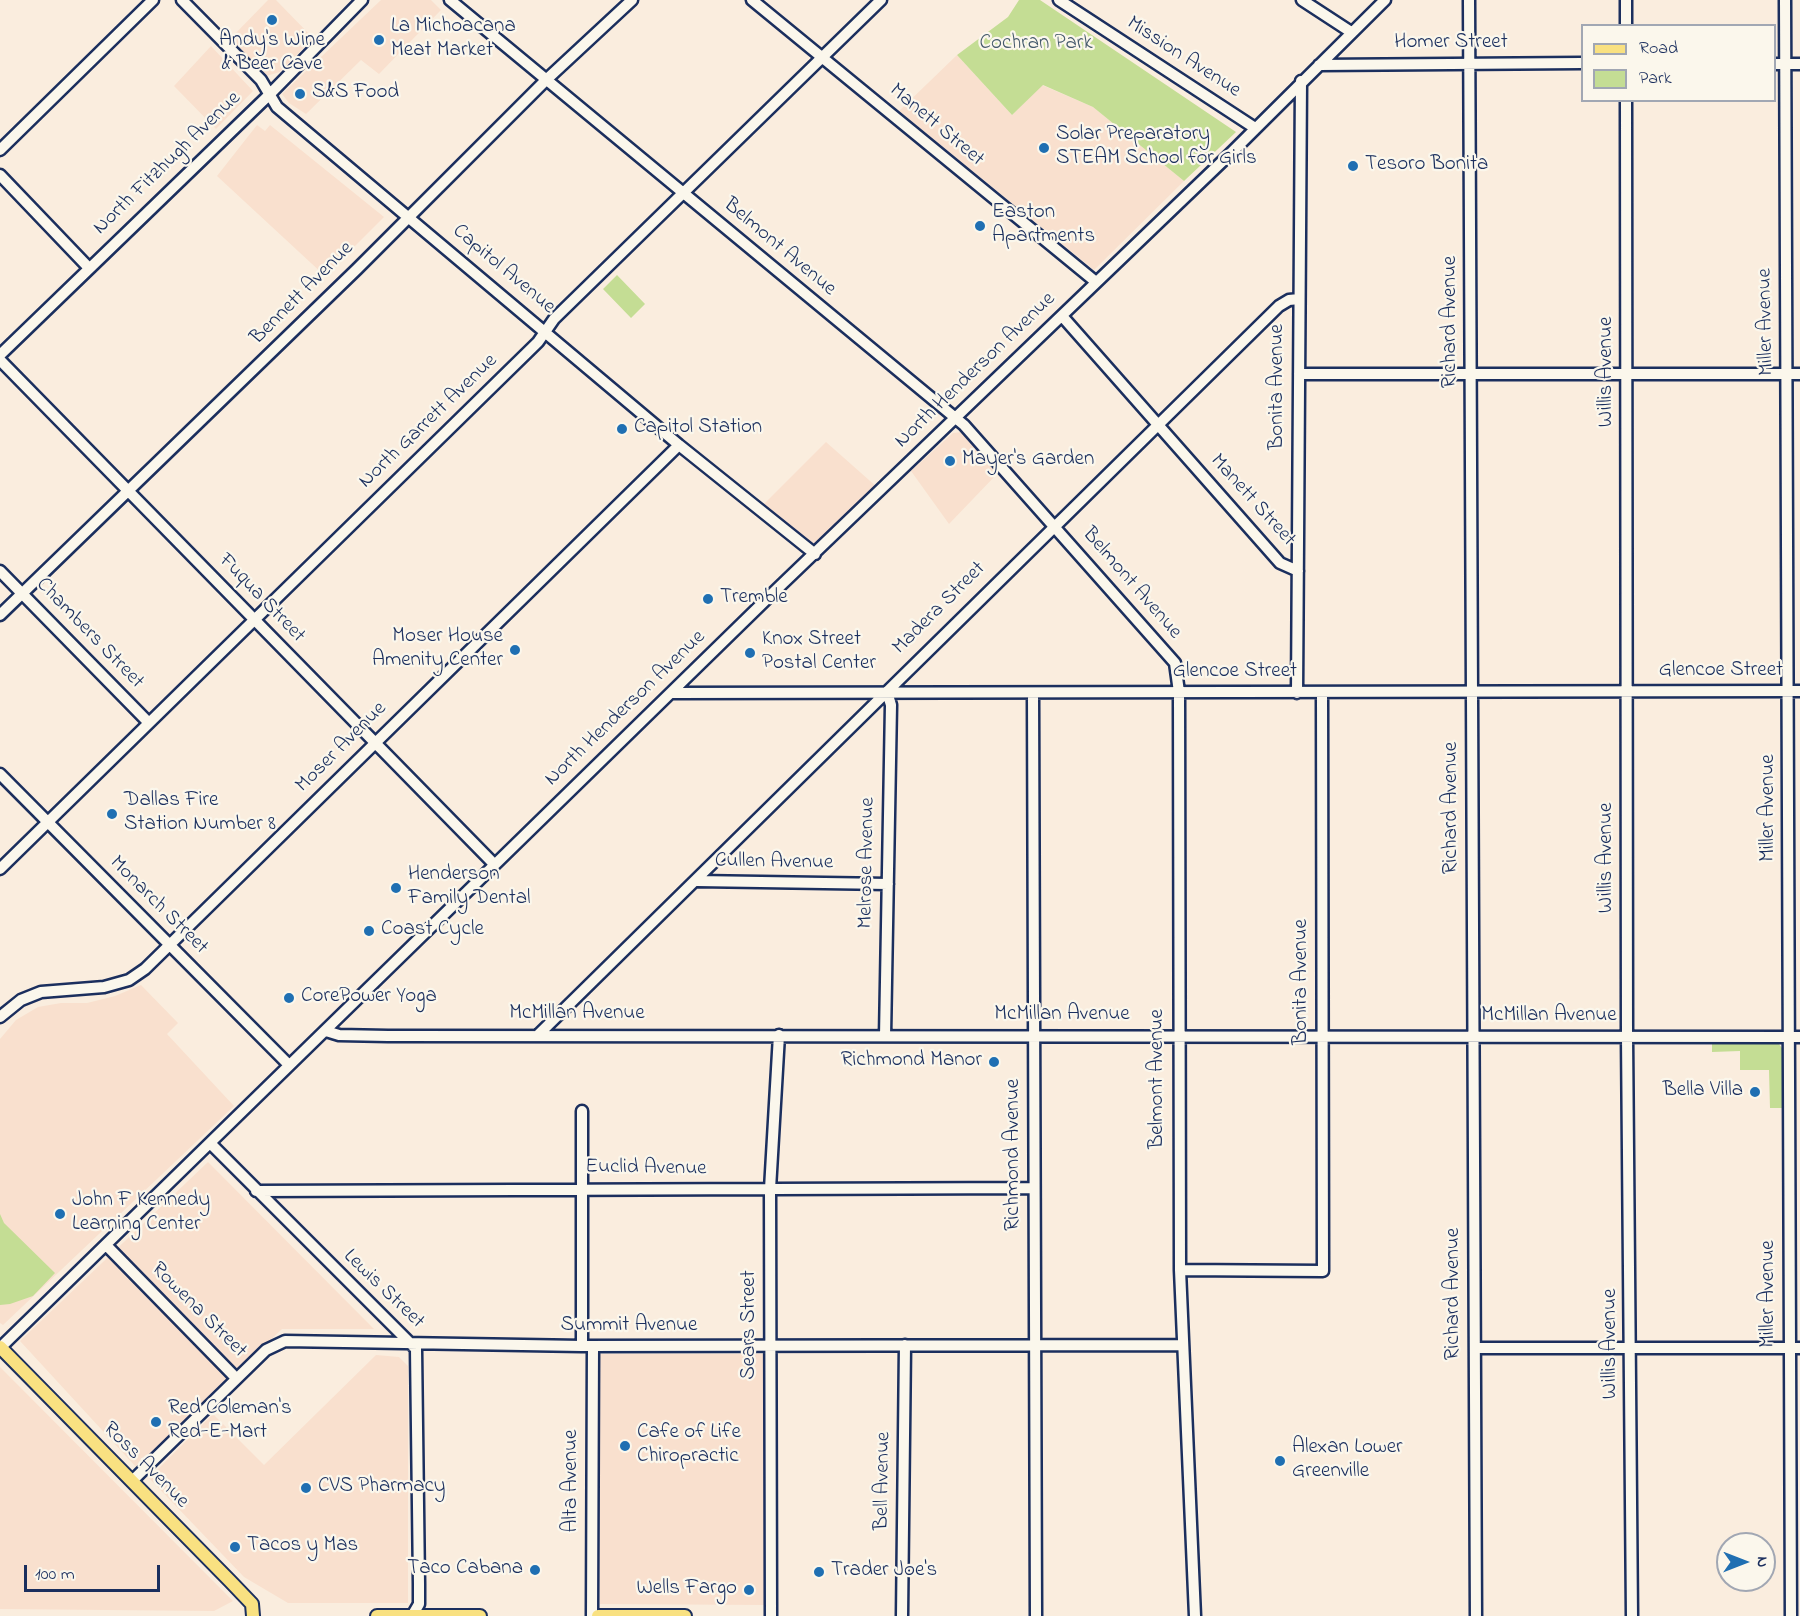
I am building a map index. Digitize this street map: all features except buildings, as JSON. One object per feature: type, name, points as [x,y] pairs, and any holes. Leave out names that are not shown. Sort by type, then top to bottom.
[{"type":"main road","name":"Ross Avenue","points":[[0,1348],[252,1604],[253,1616]]},
{"type":"main road","points":[[377,1616],[480,1616]]},
{"type":"main road","points":[[598,1616],[685,1616]]},
{"type":"street","points":[[0,150],[153,0]]},
{"type":"street","name":"Capitol Avenue","points":[[182,0],[261,80],[277,107],[679,445],[815,554]]},
{"type":"street","name":"North Fitzhugh Avenue","points":[[0,355],[269,95],[362,0]]},
{"type":"street","name":"Belmont Avenue","points":[[450,0],[964,425],[1174,663],[1179,692],[1180,1270],[1195,1616]]},
{"type":"street","name":"Bennett Avenue","points":[[0,615],[357,269],[546,80],[632,0]]},
{"type":"street","name":"Manett Street","points":[[752,0],[1096,282]]},
{"type":"street","name":"North Garrett Avenue","points":[[0,869],[538,342],[554,319],[881,0]]},
{"type":"street","name":"Mission Avenue","points":[[1059,0],[1255,128]]},
{"type":"street","points":[[1302,0],[1352,32]]},
{"type":"street","name":"North Henderson Avenue","points":[[0,1348],[494,864],[953,418],[1062,316],[1385,0]]},
{"type":"street","name":"Richard Avenue","points":[[1468,0],[1472,373],[1476,1616]]},
{"type":"street","points":[[1626,0],[1626,24]]},
{"type":"street","name":"Miller Avenue","points":[[1785,0],[1780,64],[1795,691],[1795,1348],[1791,1616]]},
{"type":"street","name":"Homer Street","points":[[1319,65],[1581,63]]},
{"type":"street","points":[[1780,64],[1800,64]]},
{"type":"street","name":"Bonita Avenue","points":[[1297,693],[1301,81]]},
{"type":"street","name":"Willis Avenue","points":[[1626,102],[1627,1037],[1632,1348],[1632,1616]]},
{"type":"street","points":[[0,175],[89,268]]},
{"type":"street","name":"Madera Street","points":[[539,1034],[1279,306],[1289,300],[1299,299]]},
{"type":"street","name":"Manett Street","points":[[1062,316],[1280,563],[1298,571]]},
{"type":"street","name":"Fuqua Street","points":[[0,360],[494,864]]},
{"type":"street","points":[[1299,374],[1800,374]]},
{"type":"street","name":"Moser Avenue","points":[[0,1017],[21,1000],[41,992],[104,987],[129,980],[145,969],[679,445]]},
{"type":"street","name":"Chambers Street","points":[[0,571],[149,723]]},
{"type":"street","name":"Glencoe Street","points":[[670,693],[1795,691]]},
{"type":"street","name":"Melrose Avenue","points":[[885,1036],[891,702],[887,692]]},
{"type":"street","name":"Richmond Avenue","points":[[1033,693],[1036,1616]]},
{"type":"street","name":"Bonita Avenue","points":[[1180,1270],[1323,1271],[1322,693]]},
{"type":"street","name":"Monarch Street","points":[[0,774],[289,1065]]},
{"type":"street","name":"Cullen Avenue","points":[[697,881],[888,884]]},
{"type":"street","name":"McMillan Avenue","points":[[326,1031],[339,1035],[1795,1037]]},
{"type":"street","name":"Sears Street","points":[[771,1616],[770,1189],[779,1035]]},
{"type":"street","name":"Alta Avenue","points":[[582,1111],[581,1188],[588,1346],[592,1616]]},
{"type":"street","name":"Lewis Street","points":[[210,1143],[416,1349],[418,1358],[418,1604],[412,1616]]},
{"type":"street","name":"Euclid Avenue","points":[[256,1191],[1034,1188]]},
{"type":"street","name":"Rowena Street","points":[[106,1245],[236,1377]]},
{"type":"street","name":"Summit Avenue","points":[[132,1481],[236,1377],[266,1350],[285,1341],[588,1346],[1182,1345]]},
{"type":"street","name":"Bell Avenue","points":[[902,1616],[905,1346]]},
{"type":"street","points":[[1475,1348],[1795,1348]]},
{"type":"shaded area","points":[[268,0],[276,0],[313,38],[280,72],[266,76],[231,38]]},
{"type":"shaded area","points":[[381,0],[431,0],[441,10],[379,74],[361,60],[306,114],[289,103],[282,94]]},
{"type":"shaded area","points":[[211,46],[253,91],[216,129],[174,86]]},
{"type":"shaded area","name":"Solar Preparatory STEAM School for Girls","points":[[957,55],[1012,115],[1042,85],[1093,107],[1184,181],[1094,270],[899,111]]},
{"type":"shaded area","points":[[257,125],[265,131],[270,125],[384,217],[325,276],[217,176]]},
{"type":"shaded area","points":[[962,432],[997,474],[949,524],[911,471],[953,433]]},
{"type":"shaded area","points":[[826,442],[878,488],[818,543],[812,544],[763,505]]},
{"type":"shaded area","name":"John F Kennedy Learning Center","points":[[141,985],[178,1023],[167,1034],[234,1106],[3,1325],[0,1323],[0,1039],[16,1020],[38,1007],[61,1003],[87,1003],[115,996]]},
{"type":"shaded area","points":[[208,1162],[374,1329],[282,1329],[136,1467],[20,1341]]},
{"type":"shaded area","points":[[600,1354],[766,1354],[765,1605],[600,1604]]},
{"type":"shaded area","points":[[376,1355],[399,1357],[408,1366],[408,1603],[288,1603],[244,1577],[149,1478],[213,1414],[264,1465]]},
{"type":"shaded area","points":[[0,1367],[233,1601],[214,1611],[0,1609]]},
{"type":"green space","name":"Cochran Park","points":[[1019,0],[1040,0],[1236,132],[1184,181],[1093,107],[1043,85],[1012,115],[957,55],[1008,17]]},
{"type":"green space","points":[[617,275],[645,304],[631,318],[603,289]]},
{"type":"green space","points":[[1712,1044],[1779,1044],[1784,1051],[1784,1108],[1770,1108],[1769,1070],[1740,1070],[1740,1051],[1712,1052]]},
{"type":"green space","points":[[0,1214],[4,1223],[55,1273],[33,1296],[0,1305]]},
{"type":"place","name":"Andy's Wine & Beer Cave","points":[[272,20]]},
{"type":"place","name":"La Michoacana Meat Market","points":[[379,40]]},
{"type":"place","name":"S&S Food","points":[[300,94]]},
{"type":"place","name":"Solar Preparatory STEAM School for Girls","points":[[1044,148]]},
{"type":"place","name":"Tesoro Bonita","points":[[1353,166]]},
{"type":"place","name":"Easton Apartments","points":[[980,226]]},
{"type":"place","name":"Capitol Station","points":[[622,429]]},
{"type":"place","name":"Mayer's Garden","points":[[950,461]]},
{"type":"place","name":"Tremble","points":[[708,599]]},
{"type":"place","name":"Moser House Amenity Center","points":[[515,650]]},
{"type":"place","name":"Knox Street Postal Center","points":[[750,653]]},
{"type":"place","name":"Dallas Fire Station Number 8","points":[[112,814]]},
{"type":"place","name":"Henderson Family Dental","points":[[396,888]]},
{"type":"place","name":"Coast Cycle","points":[[369,931]]},
{"type":"place","name":"CorePower Yoga","points":[[289,998]]},
{"type":"place","name":"Richmond Manor","points":[[994,1062]]},
{"type":"place","name":"Bella Villa","points":[[1755,1092]]},
{"type":"place","name":"John F Kennedy Learning Center","points":[[60,1214]]},
{"type":"place","name":"Red Coleman's Red-E-Mart","points":[[156,1422]]},
{"type":"place","name":"Cafe of Life Chiropractic","points":[[625,1446]]},
{"type":"place","name":"Alexan Lower Greenville","points":[[1280,1461]]},
{"type":"place","name":"CVS Pharmacy","points":[[306,1488]]},
{"type":"place","name":"Tacos y Mas","points":[[235,1547]]},
{"type":"place","name":"Taco Cabana","points":[[535,1570]]},
{"type":"place","name":"Trader Joe's","points":[[819,1572]]},
{"type":"place","name":"Wells Fargo","points":[[749,1590]]}]
